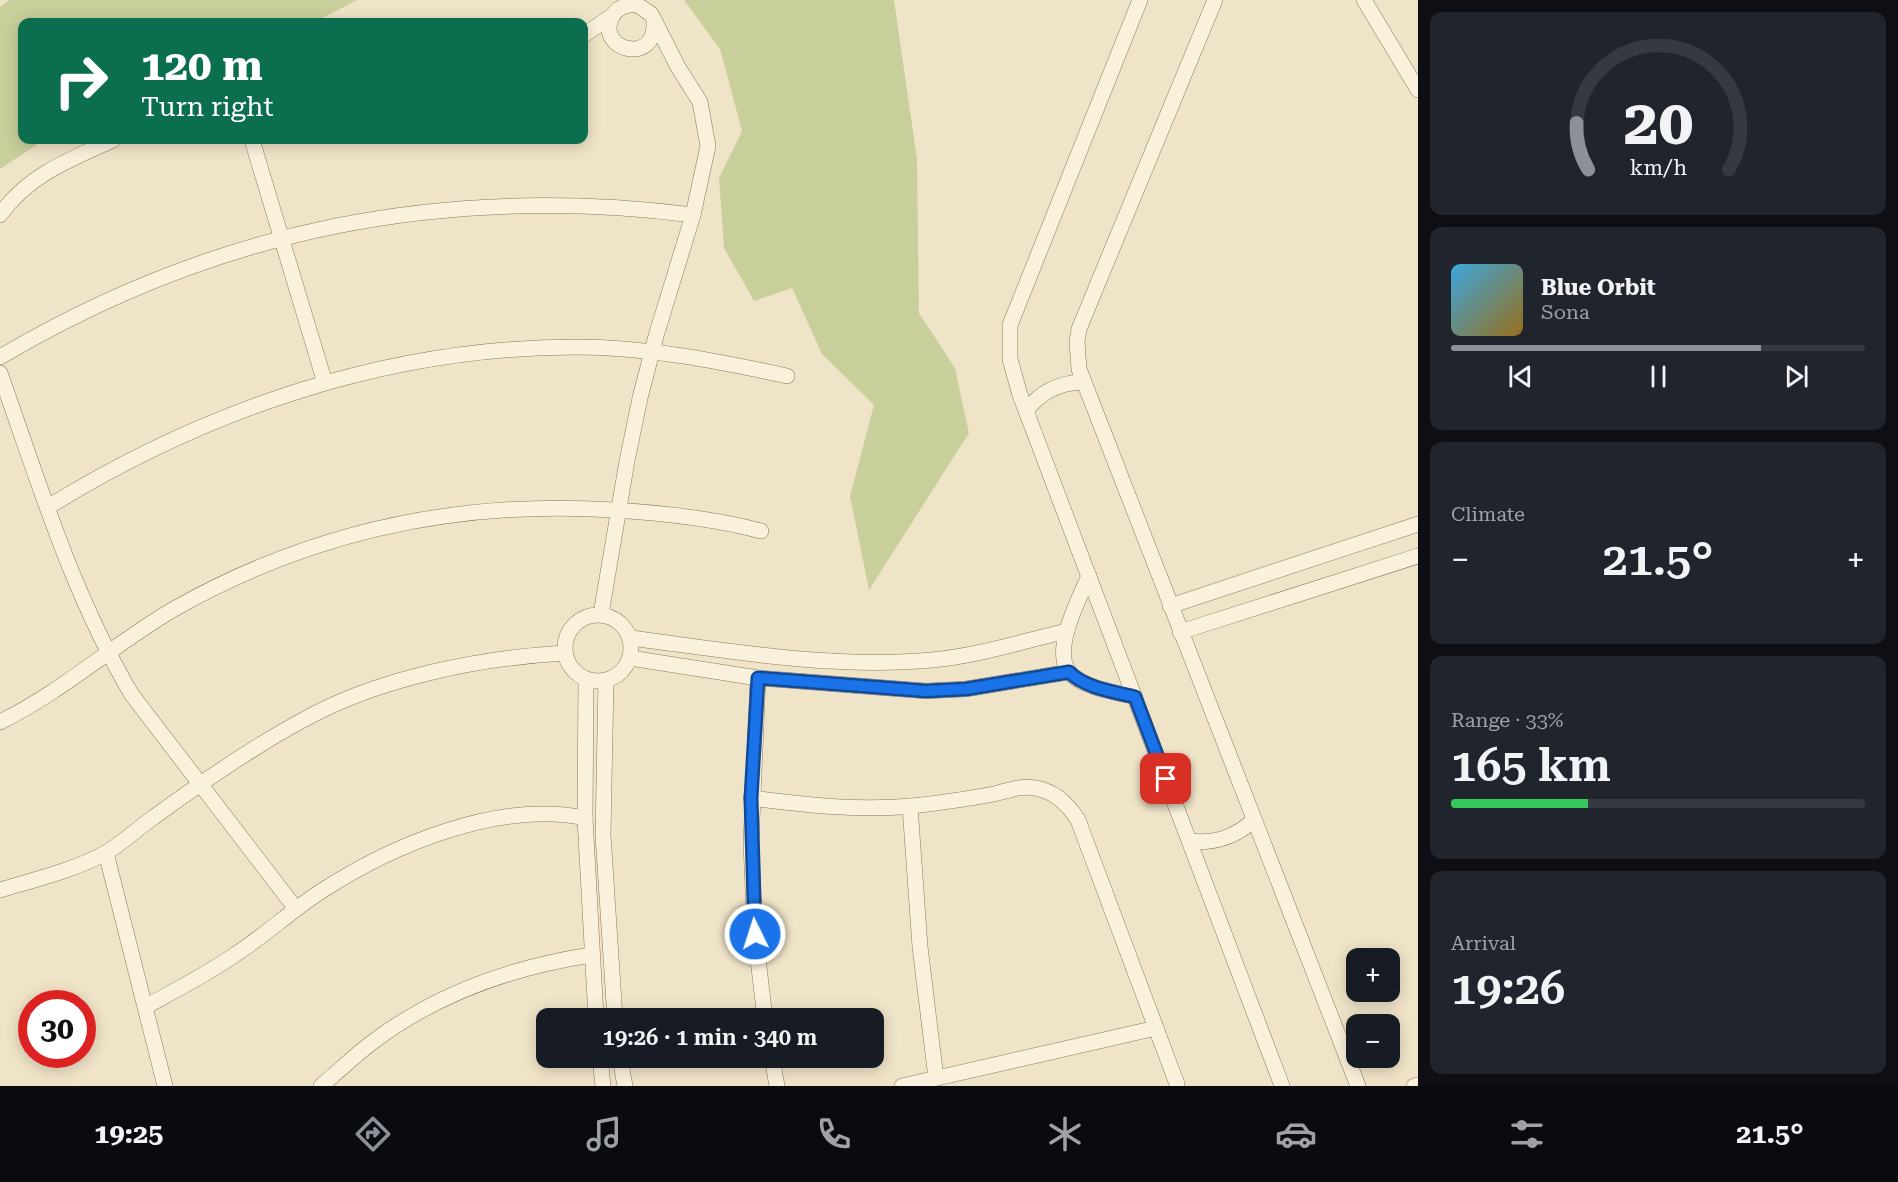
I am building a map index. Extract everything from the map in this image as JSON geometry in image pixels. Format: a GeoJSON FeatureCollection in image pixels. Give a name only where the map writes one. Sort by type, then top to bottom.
{"type":"FeatureCollection","features":[{"type":"Feature","properties":{"kind":"street"},"geometry":{"type":"LineString","coordinates":[[1140,0],[1010,325],[1012,371],[1282,1086]]}},
{"type":"Feature","properties":{"kind":"street"},"geometry":{"type":"LineString","coordinates":[[1215,0],[1079,329],[1077,357],[1082,382],[1358,1086]]}},
{"type":"Feature","properties":{"kind":"street"},"geometry":{"type":"LineString","coordinates":[[1364,0],[1418,90]]}},
{"type":"Feature","properties":{"kind":"street"},"geometry":{"type":"LineString","coordinates":[[588,34],[619,8],[636,4],[651,14],[678,67],[700,102],[708,146],[693,214],[652,352],[618,510],[601,614]]}},
{"type":"Feature","properties":{"kind":"street"},"geometry":{"type":"LineString","coordinates":[[613,15],[610,23],[613,40]]}},
{"type":"Feature","properties":{"kind":"street"},"geometry":{"type":"LineString","coordinates":[[588,37],[613,40],[628,49],[645,45],[655,31],[654,22]]}},
{"type":"Feature","properties":{"kind":"street"},"geometry":{"type":"LineString","coordinates":[[645,45],[678,67]]}},
{"type":"Feature","properties":{"kind":"street"},"geometry":{"type":"LineString","coordinates":[[0,215],[16,195],[37,177],[105,144]]}},
{"type":"Feature","properties":{"kind":"street"},"geometry":{"type":"LineString","coordinates":[[253,144],[326,383]]}},
{"type":"Feature","properties":{"kind":"street"},"geometry":{"type":"LineString","coordinates":[[0,357],[73,316],[154,280],[280,238],[371,219],[463,207],[555,204],[612,206],[693,214]]}},
{"type":"Feature","properties":{"kind":"street"},"geometry":{"type":"LineString","coordinates":[[48,507],[87,483],[169,440],[254,405],[326,383],[387,368],[504,351],[577,347],[652,352],[742,366],[787,376]]}},
{"type":"Feature","properties":{"kind":"street"},"geometry":{"type":"LineString","coordinates":[[0,373],[70,572],[108,653],[132,695],[296,909]]}},
{"type":"Feature","properties":{"kind":"street"},"geometry":{"type":"LineString","coordinates":[[1026,411],[1045,392],[1063,384],[1082,382]]}},
{"type":"Feature","properties":{"kind":"street"},"geometry":{"type":"LineString","coordinates":[[0,722],[63,687],[156,621],[207,592],[278,559],[351,535],[427,518],[541,507],[684,515],[761,531]]}},
{"type":"Feature","properties":{"kind":"street"},"geometry":{"type":"LineString","coordinates":[[1170,606],[1418,524]]}},
{"type":"Feature","properties":{"kind":"street"},"geometry":{"type":"LineString","coordinates":[[1180,633],[1418,556]]}},
{"type":"Feature","properties":{"kind":"street"},"geometry":{"type":"LineString","coordinates":[[1089,576],[1064,642],[1064,656],[1069,672],[1075,678],[1097,687],[1135,697]]}},
{"type":"Feature","properties":{"kind":"street"},"geometry":{"type":"LineString","coordinates":[[601,614],[619,622],[631,638],[630,658],[619,674],[606,680],[586,679],[573,671],[565,653],[565,642],[574,625],[591,615],[601,614]]}},
{"type":"Feature","properties":{"kind":"street"},"geometry":{"type":"LineString","coordinates":[[631,638],[761,654],[874,662],[933,660],[1067,631]]}},
{"type":"Feature","properties":{"kind":"street"},"geometry":{"type":"LineString","coordinates":[[0,890],[106,853],[200,784],[304,719],[359,695],[417,677],[478,663],[531,655],[565,653]]}},
{"type":"Feature","properties":{"kind":"street"},"geometry":{"type":"LineString","coordinates":[[630,658],[758,678],[926,691],[966,689],[1069,672]]}},
{"type":"Feature","properties":{"kind":"street"},"geometry":{"type":"LineString","coordinates":[[758,678],[751,798],[752,888],[764,1008]]}},
{"type":"Feature","properties":{"kind":"street"},"geometry":{"type":"LineString","coordinates":[[586,679],[585,818],[595,1008]]}},
{"type":"Feature","properties":{"kind":"street"},"geometry":{"type":"LineString","coordinates":[[606,680],[603,835],[614,1008]]}},
{"type":"Feature","properties":{"kind":"street"},"geometry":{"type":"LineString","coordinates":[[751,798],[827,806],[910,806],[964,799],[1025,787],[1047,791],[1065,803],[1078,820],[1177,1084]]}},
{"type":"Feature","properties":{"kind":"street"},"geometry":{"type":"LineString","coordinates":[[910,806],[920,947],[936,1078]]}},
{"type":"Feature","properties":{"kind":"street"},"geometry":{"type":"LineString","coordinates":[[145,1007],[236,954],[296,909],[371,863],[453,830],[535,813],[562,813],[585,818]]}},
{"type":"Feature","properties":{"kind":"street"},"geometry":{"type":"LineString","coordinates":[[1190,841],[1208,842],[1228,837],[1254,820]]}},
{"type":"Feature","properties":{"kind":"street"},"geometry":{"type":"LineString","coordinates":[[106,853],[165,1086]]}},
{"type":"Feature","properties":{"kind":"street"},"geometry":{"type":"LineString","coordinates":[[321,1086],[376,1040],[429,1007],[457,993],[516,971],[591,955]]}},
{"type":"Feature","properties":{"kind":"street"},"geometry":{"type":"LineString","coordinates":[[902,1086],[1156,1028]]}},
{"type":"Feature","properties":{"kind":"street"},"geometry":{"type":"LineString","coordinates":[[601,1068],[603,1086]]}},
{"type":"Feature","properties":{"kind":"street"},"geometry":{"type":"LineString","coordinates":[[622,1068],[625,1086]]}},
{"type":"Feature","properties":{"kind":"street"},"geometry":{"type":"LineString","coordinates":[[774,1068],[777,1086]]}},
{"type":"Feature","properties":{"kind":"green space"},"geometry":{"type":"Polygon","coordinates":[[[9,0],[357,0],[323,18],[18,18],[18,144],[38,144],[0,169],[0,7],[9,0]]]}},
{"type":"Feature","properties":{"kind":"green space"},"geometry":{"type":"Polygon","coordinates":[[[684,0],[894,0],[917,159],[919,313],[955,368],[969,433],[869,590],[850,496],[874,405],[822,354],[792,288],[754,301],[724,248],[719,178],[742,131],[720,49],[684,0]]]}},
{"type":"Feature","properties":{"kind":"route"},"geometry":{"type":"LineString","coordinates":[[755,934],[751,798],[758,678],[926,691],[966,689],[1069,672],[1075,678],[1097,687],[1135,697],[1166,779]]}}]}
